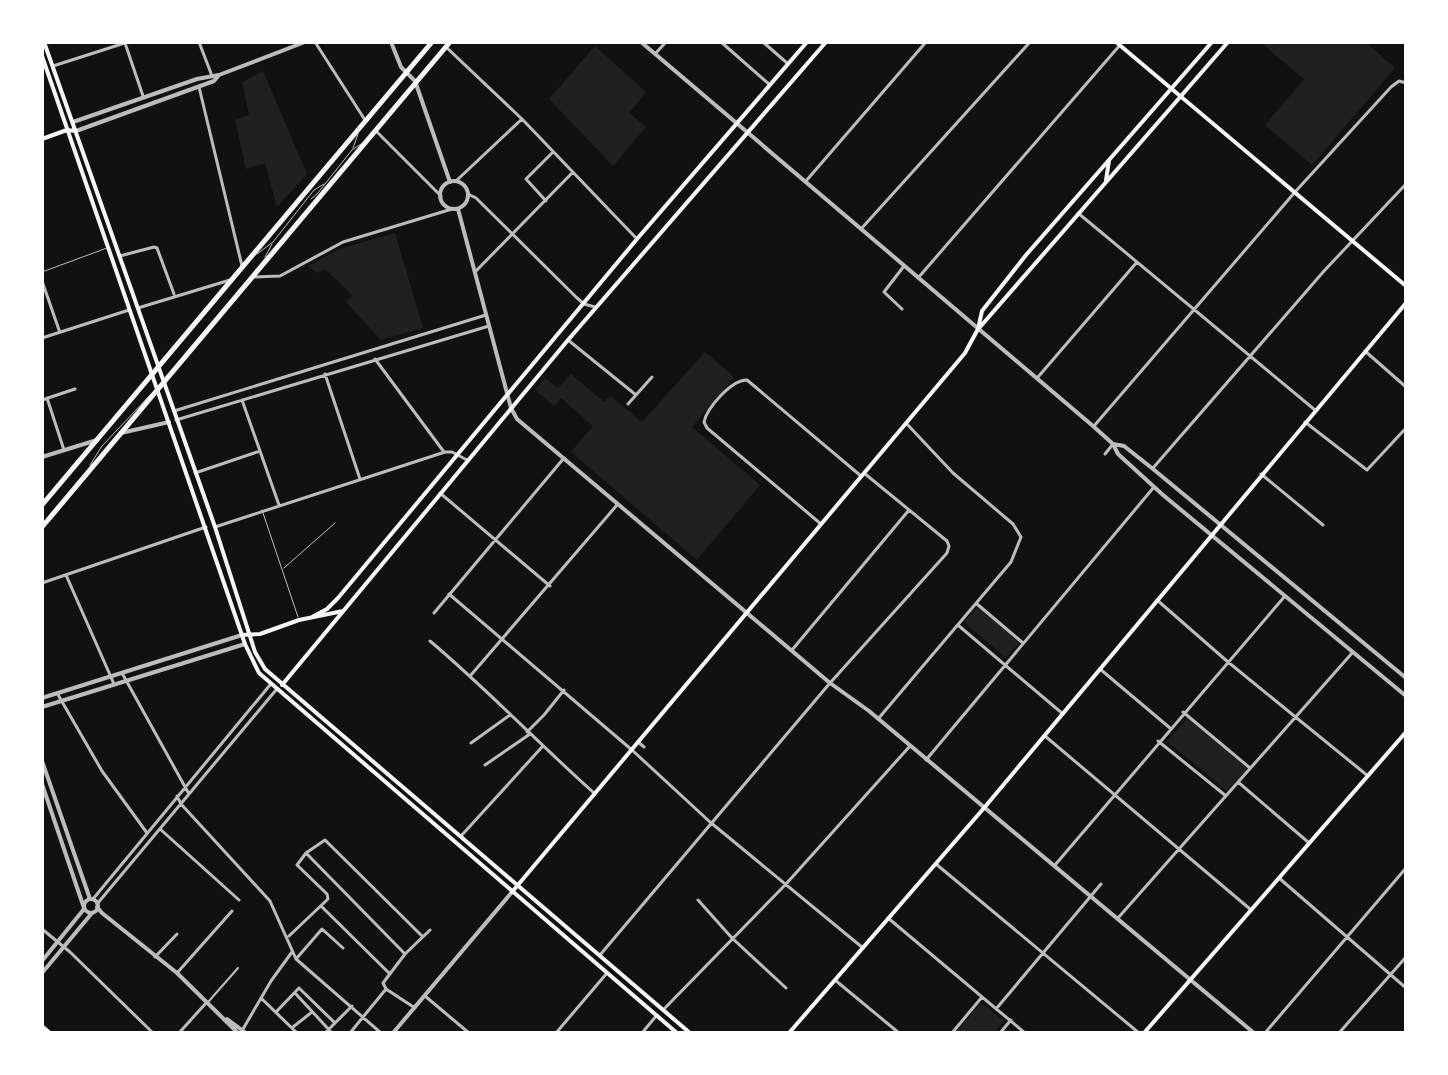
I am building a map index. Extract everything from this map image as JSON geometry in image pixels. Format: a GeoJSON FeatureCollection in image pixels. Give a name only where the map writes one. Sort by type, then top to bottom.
{"type":"FeatureCollection","features":[{"type":"Feature","properties":{"kind":"main road"},"geometry":{"type":"LineString","coordinates":[[44,42],[215,527],[249,633],[265,669],[690,1033]]}},
{"type":"Feature","properties":{"kind":"main road"},"geometry":{"type":"LineString","coordinates":[[42,507],[432,42]]}},
{"type":"Feature","properties":{"kind":"main road"},"geometry":{"type":"LineString","coordinates":[[312,617],[333,604],[637,239],[807,42]]}},
{"type":"Feature","properties":{"kind":"main road"},"geometry":{"type":"LineString","coordinates":[[282,685],[595,307],[826,42]]}},
{"type":"Feature","properties":{"kind":"main road"},"geometry":{"type":"LineString","coordinates":[[978,329],[982,311],[1026,255],[1211,42]]}},
{"type":"Feature","properties":{"kind":"main road"},"geometry":{"type":"LineString","coordinates":[[512,892],[965,353],[978,329],[1228,42]]}},
{"type":"Feature","properties":{"kind":"main road"},"geometry":{"type":"LineString","coordinates":[[42,527],[448,44]]}},
{"type":"Feature","properties":{"kind":"main road"},"geometry":{"type":"LineString","coordinates":[[1118,44],[1406,286]]}},
{"type":"Feature","properties":{"kind":"main road"},"geometry":{"type":"LineString","coordinates":[[42,56],[255,667],[270,685],[362,766],[677,1033]]}},
{"type":"Feature","properties":{"kind":"main road"},"geometry":{"type":"LineString","coordinates":[[67,130],[73,122]]}},
{"type":"Feature","properties":{"kind":"main road"},"geometry":{"type":"LineString","coordinates":[[42,139],[67,130],[76,131]]}},
{"type":"Feature","properties":{"kind":"main road"},"geometry":{"type":"LineString","coordinates":[[1106,182],[1109,159]]}},
{"type":"Feature","properties":{"kind":"main road"},"geometry":{"type":"LineString","coordinates":[[1026,255],[1041,256]]}},
{"type":"Feature","properties":{"kind":"main road"},"geometry":{"type":"LineString","coordinates":[[792,1032],[984,808],[1406,303]]}},
{"type":"Feature","properties":{"kind":"main road"},"geometry":{"type":"LineString","coordinates":[[245,644],[260,634],[299,620],[343,611]]}},
{"type":"Feature","properties":{"kind":"main road"},"geometry":{"type":"LineString","coordinates":[[242,635],[260,634]]}},
{"type":"Feature","properties":{"kind":"main road"},"geometry":{"type":"LineString","coordinates":[[1142,1033],[1406,732]]}},
{"type":"Feature","properties":{"kind":"main road"},"geometry":{"type":"LineString","coordinates":[[362,766],[370,760]]}},
{"type":"Feature","properties":{"kind":"main road"},"geometry":{"type":"LineString","coordinates":[[42,1027],[49,1033]]}},
{"type":"Feature","properties":{"kind":"street"},"geometry":{"type":"LineString","coordinates":[[53,66],[126,42],[143,97]]}},
{"type":"Feature","properties":{"kind":"street"},"geometry":{"type":"LineString","coordinates":[[199,42],[213,78]]}},
{"type":"Feature","properties":{"kind":"street"},"geometry":{"type":"LineString","coordinates":[[76,131],[199,87],[219,75],[305,42]]}},
{"type":"Feature","properties":{"kind":"street"},"geometry":{"type":"LineString","coordinates":[[315,42],[366,121]]}},
{"type":"Feature","properties":{"kind":"street"},"geometry":{"type":"LineString","coordinates":[[252,277],[280,276],[343,242],[455,209],[467,202],[465,187],[453,182],[415,81],[405,73],[391,42]]}},
{"type":"Feature","properties":{"kind":"street"},"geometry":{"type":"LineString","coordinates":[[641,42],[1093,426],[1163,495],[1406,696]]}},
{"type":"Feature","properties":{"kind":"street"},"geometry":{"type":"LineString","coordinates":[[655,54],[666,42]]}},
{"type":"Feature","properties":{"kind":"street"},"geometry":{"type":"LineString","coordinates":[[721,42],[770,85]]}},
{"type":"Feature","properties":{"kind":"street"},"geometry":{"type":"LineString","coordinates":[[763,42],[788,64]]}},
{"type":"Feature","properties":{"kind":"street"},"geometry":{"type":"LineString","coordinates":[[805,182],[926,42]]}},
{"type":"Feature","properties":{"kind":"street"},"geometry":{"type":"LineString","coordinates":[[861,230],[1030,42]]}},
{"type":"Feature","properties":{"kind":"street"},"geometry":{"type":"LineString","coordinates":[[448,44],[637,239]]}},
{"type":"Feature","properties":{"kind":"street"},"geometry":{"type":"LineString","coordinates":[[918,278],[1118,44]]}},
{"type":"Feature","properties":{"kind":"street"},"geometry":{"type":"LineString","coordinates":[[73,122],[143,97],[213,78]]}},
{"type":"Feature","properties":{"kind":"street"},"geometry":{"type":"LineString","coordinates":[[1093,426],[1295,192],[1391,87],[1398,82],[1405,83]]}},
{"type":"Feature","properties":{"kind":"street"},"geometry":{"type":"LineString","coordinates":[[199,87],[243,268]]}},
{"type":"Feature","properties":{"kind":"street"},"geometry":{"type":"LineString","coordinates":[[441,196],[443,188],[522,119]]}},
{"type":"Feature","properties":{"kind":"street"},"geometry":{"type":"LineString","coordinates":[[376,131],[441,196],[444,205],[455,209]]}},
{"type":"Feature","properties":{"kind":"street"},"geometry":{"type":"LineString","coordinates":[[546,201],[527,181],[529,174],[553,152]]}},
{"type":"Feature","properties":{"kind":"street"},"geometry":{"type":"LineString","coordinates":[[475,272],[574,172]]}},
{"type":"Feature","properties":{"kind":"street"},"geometry":{"type":"LineString","coordinates":[[1153,469],[1352,241],[1406,184]]}},
{"type":"Feature","properties":{"kind":"street"},"geometry":{"type":"LineString","coordinates":[[468,194],[476,198],[584,304],[595,307]]}},
{"type":"Feature","properties":{"kind":"street"},"geometry":{"type":"LineString","coordinates":[[455,209],[511,408],[517,419],[830,683],[1055,865],[1254,1033]]}},
{"type":"Feature","properties":{"kind":"street"},"geometry":{"type":"LineString","coordinates":[[1078,213],[1315,410]]}},
{"type":"Feature","properties":{"kind":"street"},"geometry":{"type":"LineString","coordinates":[[120,256],[157,248],[175,296]]}},
{"type":"Feature","properties":{"kind":"street"},"geometry":{"type":"LineString","coordinates":[[1036,379],[1137,262]]}},
{"type":"Feature","properties":{"kind":"street"},"geometry":{"type":"LineString","coordinates":[[902,309],[884,292],[904,266]]}},
{"type":"Feature","properties":{"kind":"street"},"geometry":{"type":"LineString","coordinates":[[138,308],[234,279]]}},
{"type":"Feature","properties":{"kind":"street"},"geometry":{"type":"LineString","coordinates":[[42,281],[59,332]]}},
{"type":"Feature","properties":{"kind":"street"},"geometry":{"type":"LineString","coordinates":[[42,338],[129,310]]}},
{"type":"Feature","properties":{"kind":"street"},"geometry":{"type":"LineString","coordinates":[[174,411],[486,315]]}},
{"type":"Feature","properties":{"kind":"street"},"geometry":{"type":"LineString","coordinates":[[176,420],[489,326]]}},
{"type":"Feature","properties":{"kind":"street"},"geometry":{"type":"LineString","coordinates":[[568,340],[636,395]]}},
{"type":"Feature","properties":{"kind":"street"},"geometry":{"type":"LineString","coordinates":[[1365,351],[1406,387]]}},
{"type":"Feature","properties":{"kind":"street"},"geometry":{"type":"LineString","coordinates":[[375,359],[445,452]]}},
{"type":"Feature","properties":{"kind":"street"},"geometry":{"type":"LineString","coordinates":[[325,374],[360,479]]}},
{"type":"Feature","properties":{"kind":"street"},"geometry":{"type":"LineString","coordinates":[[283,377],[286,386]]}},
{"type":"Feature","properties":{"kind":"street"},"geometry":{"type":"LineString","coordinates":[[628,404],[652,377]]}},
{"type":"Feature","properties":{"kind":"street"},"geometry":{"type":"LineString","coordinates":[[600,955],[710,822],[947,553],[949,546],[947,541],[749,381],[736,382],[707,413],[705,426],[821,524]]}},
{"type":"Feature","properties":{"kind":"street"},"geometry":{"type":"LineString","coordinates":[[64,450],[44,399],[75,389]]}},
{"type":"Feature","properties":{"kind":"street"},"geometry":{"type":"LineString","coordinates":[[242,400],[279,505]]}},
{"type":"Feature","properties":{"kind":"street"},"geometry":{"type":"LineString","coordinates":[[121,433],[169,422]]}},
{"type":"Feature","properties":{"kind":"street"},"geometry":{"type":"LineString","coordinates":[[1305,422],[1368,470],[1406,428]]}},
{"type":"Feature","properties":{"kind":"street"},"geometry":{"type":"LineString","coordinates":[[878,719],[977,604],[1021,542],[1021,533],[953,473],[906,423]]}},
{"type":"Feature","properties":{"kind":"street"},"geometry":{"type":"LineString","coordinates":[[42,457],[97,440]]}},
{"type":"Feature","properties":{"kind":"street"},"geometry":{"type":"LineString","coordinates":[[1113,444],[1124,446],[1153,469],[1406,678]]}},
{"type":"Feature","properties":{"kind":"street"},"geometry":{"type":"LineString","coordinates":[[1105,454],[1113,444]]}},
{"type":"Feature","properties":{"kind":"street"},"geometry":{"type":"LineString","coordinates":[[195,473],[260,450]]}},
{"type":"Feature","properties":{"kind":"street"},"geometry":{"type":"LineString","coordinates":[[215,527],[445,452],[458,454],[467,460]]}},
{"type":"Feature","properties":{"kind":"street"},"geometry":{"type":"LineString","coordinates":[[434,613],[564,458]]}},
{"type":"Feature","properties":{"kind":"street"},"geometry":{"type":"LineString","coordinates":[[1261,474],[1323,525]]}},
{"type":"Feature","properties":{"kind":"street"},"geometry":{"type":"LineString","coordinates":[[1163,495],[1171,485]]}},
{"type":"Feature","properties":{"kind":"street"},"geometry":{"type":"LineString","coordinates":[[926,760],[1154,487]]}},
{"type":"Feature","properties":{"kind":"street"},"geometry":{"type":"LineString","coordinates":[[440,493],[550,586]]}},
{"type":"Feature","properties":{"kind":"street"},"geometry":{"type":"LineString","coordinates":[[471,675],[618,504]]}},
{"type":"Feature","properties":{"kind":"street"},"geometry":{"type":"LineString","coordinates":[[792,650],[909,510]]}},
{"type":"Feature","properties":{"kind":"street"},"geometry":{"type":"LineString","coordinates":[[42,583],[206,527]]}},
{"type":"Feature","properties":{"kind":"street"},"geometry":{"type":"LineString","coordinates":[[66,575],[114,684]]}},
{"type":"Feature","properties":{"kind":"street"},"geometry":{"type":"LineString","coordinates":[[449,594],[564,690],[710,822],[863,948]]}},
{"type":"Feature","properties":{"kind":"street"},"geometry":{"type":"LineString","coordinates":[[1055,865],[1285,596]]}},
{"type":"Feature","properties":{"kind":"street"},"geometry":{"type":"LineString","coordinates":[[1157,600],[1368,776]]}},
{"type":"Feature","properties":{"kind":"street"},"geometry":{"type":"LineString","coordinates":[[977,604],[1024,643]]}},
{"type":"Feature","properties":{"kind":"street"},"geometry":{"type":"LineString","coordinates":[[958,625],[1063,714]]}},
{"type":"Feature","properties":{"kind":"street"},"geometry":{"type":"LineString","coordinates":[[42,698],[242,635]]}},
{"type":"Feature","properties":{"kind":"street"},"geometry":{"type":"LineString","coordinates":[[430,641],[471,675],[542,747],[594,793]]}},
{"type":"Feature","properties":{"kind":"street"},"geometry":{"type":"LineString","coordinates":[[42,707],[245,644]]}},
{"type":"Feature","properties":{"kind":"street"},"geometry":{"type":"LineString","coordinates":[[1118,918],[1353,652]]}},
{"type":"Feature","properties":{"kind":"street"},"geometry":{"type":"LineString","coordinates":[[151,663],[154,672]]}},
{"type":"Feature","properties":{"kind":"street"},"geometry":{"type":"LineString","coordinates":[[1100,669],[1170,728]]}},
{"type":"Feature","properties":{"kind":"street"},"geometry":{"type":"LineString","coordinates":[[122,673],[189,794]]}},
{"type":"Feature","properties":{"kind":"street"},"geometry":{"type":"LineString","coordinates":[[42,961],[84,908],[86,901],[91,899],[270,685]]}},
{"type":"Feature","properties":{"kind":"street"},"geometry":{"type":"LineString","coordinates":[[42,973],[276,690]]}},
{"type":"Feature","properties":{"kind":"street"},"geometry":{"type":"LineString","coordinates":[[485,765],[528,733],[564,690]]}},
{"type":"Feature","properties":{"kind":"street"},"geometry":{"type":"LineString","coordinates":[[57,693],[102,771],[147,833]]}},
{"type":"Feature","properties":{"kind":"street"},"geometry":{"type":"LineString","coordinates":[[1183,712],[1250,768]]}},
{"type":"Feature","properties":{"kind":"street"},"geometry":{"type":"LineString","coordinates":[[471,743],[510,715]]}},
{"type":"Feature","properties":{"kind":"street"},"geometry":{"type":"LineString","coordinates":[[1044,736],[1250,909]]}},
{"type":"Feature","properties":{"kind":"street"},"geometry":{"type":"LineString","coordinates":[[1158,741],[1226,796]]}},
{"type":"Feature","properties":{"kind":"street"},"geometry":{"type":"LineString","coordinates":[[638,742],[644,747]]}},
{"type":"Feature","properties":{"kind":"street"},"geometry":{"type":"LineString","coordinates":[[663,1010],[786,884],[910,746]]}},
{"type":"Feature","properties":{"kind":"street"},"geometry":{"type":"LineString","coordinates":[[461,837],[542,747]]}},
{"type":"Feature","properties":{"kind":"street"},"geometry":{"type":"LineString","coordinates":[[42,761],[95,909]]}},
{"type":"Feature","properties":{"kind":"street"},"geometry":{"type":"LineString","coordinates":[[1238,782],[1310,843]]}},
{"type":"Feature","properties":{"kind":"street"},"geometry":{"type":"LineString","coordinates":[[42,784],[84,908]]}},
{"type":"Feature","properties":{"kind":"street"},"geometry":{"type":"LineString","coordinates":[[177,796],[264,893],[296,959],[381,1033]]}},
{"type":"Feature","properties":{"kind":"street"},"geometry":{"type":"LineString","coordinates":[[160,829],[239,900]]}},
{"type":"Feature","properties":{"kind":"street"},"geometry":{"type":"LineString","coordinates":[[288,937],[328,899],[297,865],[320,841],[327,841],[422,936]]}},
{"type":"Feature","properties":{"kind":"street"},"geometry":{"type":"LineString","coordinates":[[306,853],[405,954]]}},
{"type":"Feature","properties":{"kind":"street"},"geometry":{"type":"LineString","coordinates":[[936,864],[1142,1033]]}},
{"type":"Feature","properties":{"kind":"street"},"geometry":{"type":"LineString","coordinates":[[1265,1033],[1405,870]]}},
{"type":"Feature","properties":{"kind":"street"},"geometry":{"type":"LineString","coordinates":[[1279,878],[1406,988]]}},
{"type":"Feature","properties":{"kind":"street"},"geometry":{"type":"LineString","coordinates":[[996,1009],[1101,884]]}},
{"type":"Feature","properties":{"kind":"street"},"geometry":{"type":"LineString","coordinates":[[393,1033],[512,892]]}},
{"type":"Feature","properties":{"kind":"street"},"geometry":{"type":"LineString","coordinates":[[698,900],[732,938],[786,988]]}},
{"type":"Feature","properties":{"kind":"street"},"geometry":{"type":"LineString","coordinates":[[322,907],[389,973]]}},
{"type":"Feature","properties":{"kind":"street"},"geometry":{"type":"LineString","coordinates":[[84,908],[102,913],[177,973],[242,1032],[292,951]]}},
{"type":"Feature","properties":{"kind":"street"},"geometry":{"type":"LineString","coordinates":[[177,973],[232,911]]}},
{"type":"Feature","properties":{"kind":"street"},"geometry":{"type":"LineString","coordinates":[[888,918],[1025,1033]]}},
{"type":"Feature","properties":{"kind":"street"},"geometry":{"type":"LineString","coordinates":[[42,929],[64,946],[153,1033]]}},
{"type":"Feature","properties":{"kind":"street"},"geometry":{"type":"LineString","coordinates":[[296,959],[322,929],[343,948]]}},
{"type":"Feature","properties":{"kind":"street"},"geometry":{"type":"LineString","coordinates":[[350,1033],[386,989],[385,979],[389,973],[430,930]]}},
{"type":"Feature","properties":{"kind":"street"},"geometry":{"type":"LineString","coordinates":[[155,957],[177,934]]}},
{"type":"Feature","properties":{"kind":"street"},"geometry":{"type":"LineString","coordinates":[[1339,1033],[1406,957]]}},
{"type":"Feature","properties":{"kind":"street"},"geometry":{"type":"LineString","coordinates":[[179,1033],[238,968]]}},
{"type":"Feature","properties":{"kind":"street"},"geometry":{"type":"LineString","coordinates":[[556,1033],[607,973]]}},
{"type":"Feature","properties":{"kind":"street"},"geometry":{"type":"LineString","coordinates":[[835,980],[899,1033]]}},
{"type":"Feature","properties":{"kind":"street"},"geometry":{"type":"LineString","coordinates":[[277,1011],[299,988],[335,1023]]}},
{"type":"Feature","properties":{"kind":"street"},"geometry":{"type":"LineString","coordinates":[[386,989],[415,1008]]}},
{"type":"Feature","properties":{"kind":"street"},"geometry":{"type":"LineString","coordinates":[[295,993],[328,1032],[352,1006]]}},
{"type":"Feature","properties":{"kind":"street"},"geometry":{"type":"LineString","coordinates":[[425,996],[469,1033]]}},
{"type":"Feature","properties":{"kind":"street"},"geometry":{"type":"LineString","coordinates":[[952,1033],[982,997]]}},
{"type":"Feature","properties":{"kind":"street"},"geometry":{"type":"LineString","coordinates":[[261,998],[297,1033]]}},
{"type":"Feature","properties":{"kind":"street"},"geometry":{"type":"LineString","coordinates":[[293,1027],[312,1012]]}},
{"type":"Feature","properties":{"kind":"street"},"geometry":{"type":"LineString","coordinates":[[642,1033],[657,1015]]}},
{"type":"Feature","properties":{"kind":"street"},"geometry":{"type":"LineString","coordinates":[[1000,1033],[1011,1020]]}},
{"type":"Feature","properties":{"kind":"street"},"geometry":{"type":"LineString","coordinates":[[1243,1033],[1247,1027]]}},
{"type":"Feature","properties":{"kind":"lane"},"geometry":{"type":"LineString","coordinates":[[352,150],[361,128]]}},
{"type":"Feature","properties":{"kind":"lane"},"geometry":{"type":"LineString","coordinates":[[258,270],[273,242],[308,200],[317,194],[352,150],[370,137]]}},
{"type":"Feature","properties":{"kind":"lane"},"geometry":{"type":"LineString","coordinates":[[250,259],[273,242]]}},
{"type":"Feature","properties":{"kind":"lane"},"geometry":{"type":"LineString","coordinates":[[42,272],[108,248]]}},
{"type":"Feature","properties":{"kind":"lane"},"geometry":{"type":"LineString","coordinates":[[81,481],[102,446],[131,413],[158,390]]}},
{"type":"Feature","properties":{"kind":"lane"},"geometry":{"type":"LineString","coordinates":[[262,510],[299,620]]}},
{"type":"Feature","properties":{"kind":"lane"},"geometry":{"type":"LineString","coordinates":[[282,570],[335,523]]}},
{"type":"Feature","properties":{"kind":"shaded area"},"geometry":{"type":"Polygon","coordinates":[[[1260,42],[1365,42],[1395,68],[1312,165],[1265,125],[1304,79],[1260,42]]]}},
{"type":"Feature","properties":{"kind":"shaded area"},"geometry":{"type":"Polygon","coordinates":[[[595,46],[646,92],[629,113],[646,127],[613,166],[549,99],[595,46]]]}},
{"type":"Feature","properties":{"kind":"shaded area"},"geometry":{"type":"Polygon","coordinates":[[[263,71],[307,174],[277,207],[265,163],[246,169],[235,120],[249,115],[242,82],[263,71]]]}},
{"type":"Feature","properties":{"kind":"shaded area"},"geometry":{"type":"Polygon","coordinates":[[[395,233],[423,328],[381,340],[346,302],[352,295],[325,269],[317,273],[308,266],[342,248],[395,233]]]}},
{"type":"Feature","properties":{"kind":"shaded area"},"geometry":{"type":"Polygon","coordinates":[[[705,352],[734,377],[692,427],[760,485],[697,560],[571,452],[593,426],[561,398],[554,406],[535,390],[545,378],[558,388],[571,374],[604,402],[610,396],[642,422],[705,352]]]}},
{"type":"Feature","properties":{"kind":"shaded area"},"geometry":{"type":"Polygon","coordinates":[[[978,606],[1020,642],[1006,658],[964,622],[978,606]]]}},
{"type":"Feature","properties":{"kind":"shaded area"},"geometry":{"type":"Polygon","coordinates":[[[1188,718],[1248,769],[1227,791],[1167,741],[1188,718]]]}},
{"type":"Feature","properties":{"kind":"shaded area"},"geometry":{"type":"Polygon","coordinates":[[[981,1003],[1004,1021],[994,1033],[955,1033],[981,1003]]]}}]}
